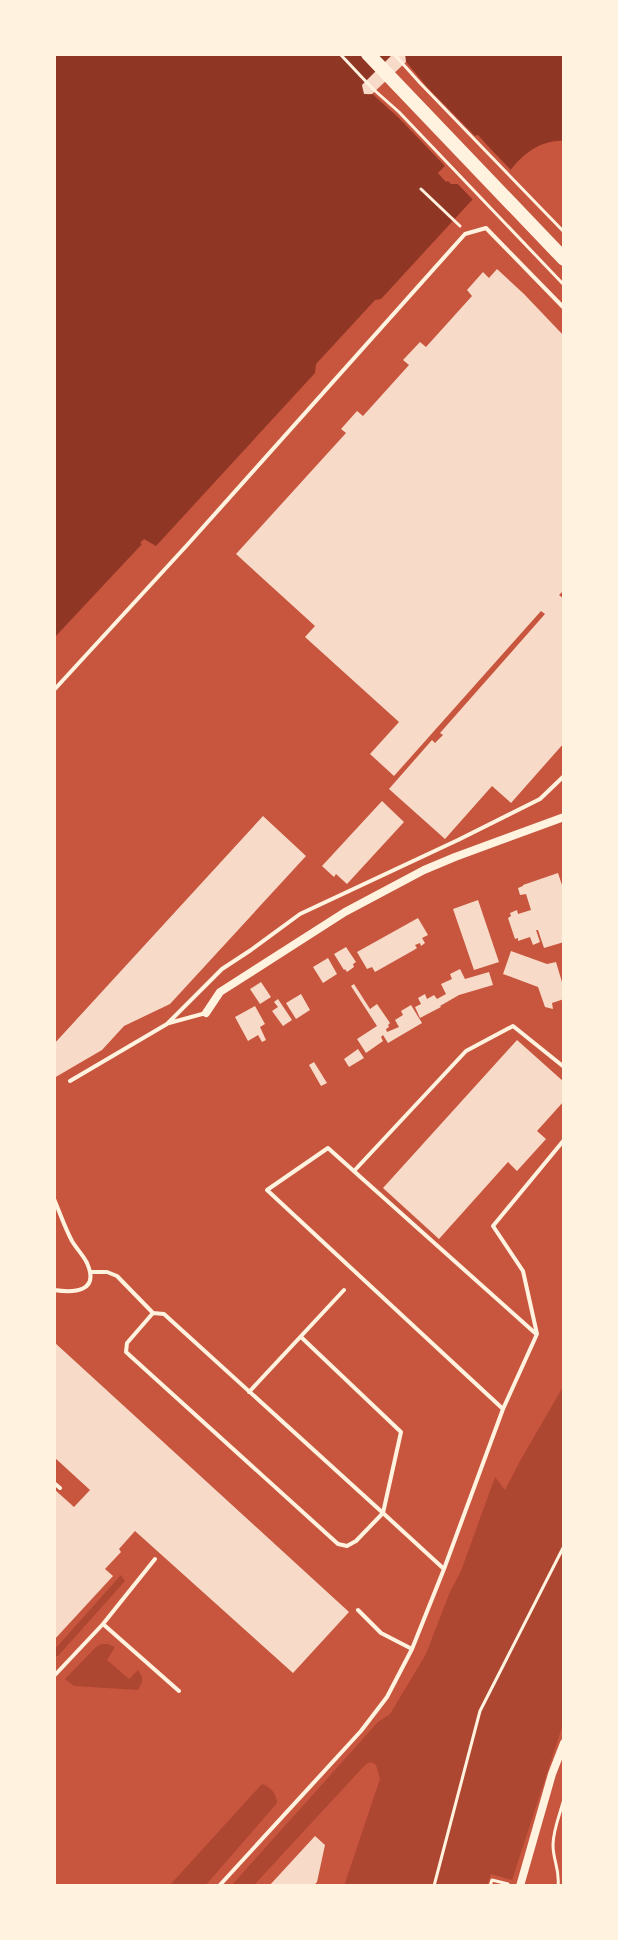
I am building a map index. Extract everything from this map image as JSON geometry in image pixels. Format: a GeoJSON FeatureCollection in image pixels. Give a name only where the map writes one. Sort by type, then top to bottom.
{"type":"FeatureCollection","features":[{"type":"Feature","properties":{"kind":"main road"},"geometry":{"type":"LineString","coordinates":[[368,54],[564,259]]}},
{"type":"Feature","properties":{"kind":"street"},"geometry":{"type":"LineString","coordinates":[[206,1013],[220,992],[356,906],[424,870],[564,817]]}},
{"type":"Feature","properties":{"kind":"street"},"geometry":{"type":"LineString","coordinates":[[518,1886],[564,1743]]}},
{"type":"Feature","properties":{"kind":"lane"},"geometry":{"type":"LineString","coordinates":[[54,690],[465,234],[486,228],[564,308]]}},
{"type":"Feature","properties":{"kind":"lane"},"geometry":{"type":"LineString","coordinates":[[70,1081],[167,1024],[222,969],[300,914],[540,799],[564,776]]}},
{"type":"Feature","properties":{"kind":"lane"},"geometry":{"type":"LineString","coordinates":[[167,1024],[206,1013]]}},
{"type":"Feature","properties":{"kind":"lane"},"geometry":{"type":"LineString","coordinates":[[354,1171],[466,1051],[513,1026],[564,1067]]}},
{"type":"Feature","properties":{"kind":"lane"},"geometry":{"type":"LineString","coordinates":[[219,1886],[361,1731],[387,1697],[412,1649],[503,1409],[537,1334],[523,1271],[493,1226],[564,1140]]}},
{"type":"Feature","properties":{"kind":"lane"},"geometry":{"type":"LineString","coordinates":[[503,1409],[267,1190],[328,1148],[537,1334]]}},
{"type":"Feature","properties":{"kind":"lane"},"geometry":{"type":"LineString","coordinates":[[54,1199],[71,1239],[90,1272],[84,1289],[77,1292],[54,1290]]}},
{"type":"Feature","properties":{"kind":"lane"},"geometry":{"type":"LineString","coordinates":[[90,1272],[107,1272],[117,1276],[153,1313],[164,1314],[444,1569]]}},
{"type":"Feature","properties":{"kind":"lane"},"geometry":{"type":"LineString","coordinates":[[249,1392],[344,1290]]}},
{"type":"Feature","properties":{"kind":"lane"},"geometry":{"type":"LineString","coordinates":[[153,1313],[127,1343],[126,1352],[338,1544],[347,1546],[383,1513],[401,1432],[301,1337]]}},
{"type":"Feature","properties":{"kind":"lane"},"geometry":{"type":"LineString","coordinates":[[54,1483],[60,1488]]}},
{"type":"Feature","properties":{"kind":"lane"},"geometry":{"type":"LineString","coordinates":[[54,1676],[103,1624],[155,1559]]}},
{"type":"Feature","properties":{"kind":"lane"},"geometry":{"type":"LineString","coordinates":[[358,1610],[381,1633],[412,1649]]}},
{"type":"Feature","properties":{"kind":"lane"},"geometry":{"type":"LineString","coordinates":[[103,1624],[179,1691]]}},
{"type":"Feature","properties":{"kind":"path"},"geometry":{"type":"LineString","coordinates":[[340,54],[564,285]]}},
{"type":"Feature","properties":{"kind":"path"},"geometry":{"type":"LineString","coordinates":[[394,54],[564,232]]}},
{"type":"Feature","properties":{"kind":"path"},"geometry":{"type":"LineString","coordinates":[[421,189],[460,226]]}},
{"type":"Feature","properties":{"kind":"path"},"geometry":{"type":"LineString","coordinates":[[434,1886],[480,1711],[564,1546]]}},
{"type":"Feature","properties":{"kind":"path"},"geometry":{"type":"LineString","coordinates":[[558,1886],[554,1834],[564,1799]]}},
{"type":"Feature","properties":{"kind":"path"},"geometry":{"type":"LineString","coordinates":[[490,1886],[492,1880],[518,1886]]}},
{"type":"Feature","properties":{"kind":"shaded area"},"geometry":{"type":"Polygon","coordinates":[[[54,54],[393,54],[362,85],[368,95],[406,62],[405,54],[564,54],[564,141],[548,142],[534,149],[510,171],[478,135],[438,173],[458,184],[473,199],[316,364],[315,373],[156,546],[144,539],[54,638],[54,54]]]}},
{"type":"Feature","properties":{"kind":"shaded area"},"geometry":{"type":"Polygon","coordinates":[[[564,1385],[564,1721],[512,1880],[491,1874],[487,1886],[344,1886],[380,1779],[376,1765],[371,1762],[253,1886],[231,1886],[378,1722],[390,1714],[426,1654],[461,1571],[495,1477],[505,1490],[564,1385]]]}},
{"type":"Feature","properties":{"kind":"shaded area"},"geometry":{"type":"Polygon","coordinates":[[[121,1575],[125,1581],[58,1656],[54,1656],[54,1650],[121,1575]]]}},
{"type":"Feature","properties":{"kind":"shaded area"},"geometry":{"type":"Polygon","coordinates":[[[101,1644],[115,1647],[107,1660],[129,1679],[138,1670],[142,1682],[138,1690],[74,1686],[65,1679],[101,1644]]]}},
{"type":"Feature","properties":{"kind":"shaded area"},"geometry":{"type":"Polygon","coordinates":[[[262,1784],[273,1791],[277,1803],[205,1886],[169,1886],[262,1784]]]}},
{"type":"Feature","properties":{"kind":"pier"},"geometry":{"type":"Polygon","coordinates":[[[403,58],[427,87],[511,170],[509,175],[477,141],[444,174],[460,180],[476,196],[475,202],[458,184],[446,182],[438,173],[445,166],[369,91],[403,58]]]}},
{"type":"Feature","properties":{"kind":"building"},"geometry":{"type":"Polygon","coordinates":[[[393,54],[405,54],[406,62],[372,94],[364,94],[362,85],[393,54]]]}},
{"type":"Feature","properties":{"kind":"building"},"geometry":{"type":"Polygon","coordinates":[[[497,269],[564,336],[564,590],[559,595],[564,599],[564,743],[511,803],[492,786],[445,839],[389,789],[432,740],[435,743],[443,735],[440,733],[545,614],[541,611],[394,776],[370,754],[399,722],[305,637],[315,626],[236,554],[346,433],[341,429],[357,411],[363,416],[409,365],[403,360],[420,342],[426,347],[472,296],[467,290],[483,272],[489,278],[497,269]]]}},
{"type":"Feature","properties":{"kind":"building"},"geometry":{"type":"Polygon","coordinates":[[[382,801],[404,822],[347,884],[322,866],[382,801]]]}},
{"type":"Feature","properties":{"kind":"building"},"geometry":{"type":"Polygon","coordinates":[[[263,816],[306,856],[170,1004],[124,1026],[102,1050],[54,1078],[54,1044],[263,816]]]}},
{"type":"Feature","properties":{"kind":"building"},"geometry":{"type":"Polygon","coordinates":[[[558,873],[564,891],[564,942],[544,948],[538,930],[540,942],[533,945],[530,937],[518,941],[508,918],[510,913],[531,910],[526,894],[520,895],[518,888],[558,873]]]}},
{"type":"Feature","properties":{"kind":"building"},"geometry":{"type":"Polygon","coordinates":[[[478,900],[499,962],[474,970],[453,909],[478,900]]]}},
{"type":"Feature","properties":{"kind":"building"},"geometry":{"type":"Polygon","coordinates":[[[418,918],[428,935],[422,938],[425,943],[415,945],[417,948],[375,972],[372,967],[367,969],[357,952],[418,918]]]}},
{"type":"Feature","properties":{"kind":"building"},"geometry":{"type":"Polygon","coordinates":[[[346,947],[356,962],[347,972],[334,954],[346,947]]]}},
{"type":"Feature","properties":{"kind":"building"},"geometry":{"type":"Polygon","coordinates":[[[511,951],[547,964],[556,962],[564,999],[552,1003],[553,1009],[545,1007],[538,987],[503,974],[511,951]]]}},
{"type":"Feature","properties":{"kind":"building"},"geometry":{"type":"Polygon","coordinates":[[[328,958],[337,974],[323,983],[313,967],[328,958]]]}},
{"type":"Feature","properties":{"kind":"building"},"geometry":{"type":"Polygon","coordinates":[[[460,969],[465,979],[489,972],[493,985],[459,995],[420,1018],[415,1007],[421,1004],[418,998],[425,994],[427,999],[434,995],[437,999],[446,994],[441,984],[452,979],[450,974],[460,969]]]}},
{"type":"Feature","properties":{"kind":"building"},"geometry":{"type":"Polygon","coordinates":[[[261,982],[271,997],[260,1004],[250,989],[261,982]]]}},
{"type":"Feature","properties":{"kind":"building"},"geometry":{"type":"Polygon","coordinates":[[[354,984],[370,1009],[377,1004],[390,1023],[387,1032],[399,1027],[395,1020],[403,1015],[401,1011],[411,1005],[422,1023],[388,1043],[383,1035],[383,1041],[366,1053],[357,1039],[377,1026],[351,986],[354,984]]]}},
{"type":"Feature","properties":{"kind":"building"},"geometry":{"type":"Polygon","coordinates":[[[301,994],[310,1010],[296,1019],[286,1003],[301,994]]]}},
{"type":"Feature","properties":{"kind":"building"},"geometry":{"type":"Polygon","coordinates":[[[278,999],[292,1020],[283,1026],[272,1011],[278,1007],[274,1002],[278,999]]]}},
{"type":"Feature","properties":{"kind":"building"},"geometry":{"type":"Polygon","coordinates":[[[255,1006],[265,1024],[260,1027],[266,1040],[262,1042],[258,1035],[248,1041],[235,1017],[255,1006]]]}},
{"type":"Feature","properties":{"kind":"building"},"geometry":{"type":"Polygon","coordinates":[[[517,1040],[564,1082],[564,1101],[537,1131],[546,1139],[517,1171],[508,1162],[439,1239],[383,1188],[517,1040]]]}},
{"type":"Feature","properties":{"kind":"building"},"geometry":{"type":"Polygon","coordinates":[[[358,1049],[364,1058],[349,1067],[344,1059],[358,1049]]]}},
{"type":"Feature","properties":{"kind":"building"},"geometry":{"type":"Polygon","coordinates":[[[314,1062],[327,1083],[321,1086],[309,1065],[314,1062]]]}},
{"type":"Feature","properties":{"kind":"building"},"geometry":{"type":"Polygon","coordinates":[[[54,1342],[349,1612],[293,1673],[135,1531],[105,1569],[113,1576],[54,1640],[54,1489],[74,1507],[90,1490],[54,1457],[54,1342]]]}},
{"type":"Feature","properties":{"kind":"building"},"geometry":{"type":"Polygon","coordinates":[[[315,1836],[325,1845],[317,1882],[313,1886],[269,1886],[315,1836]]]}}]}
